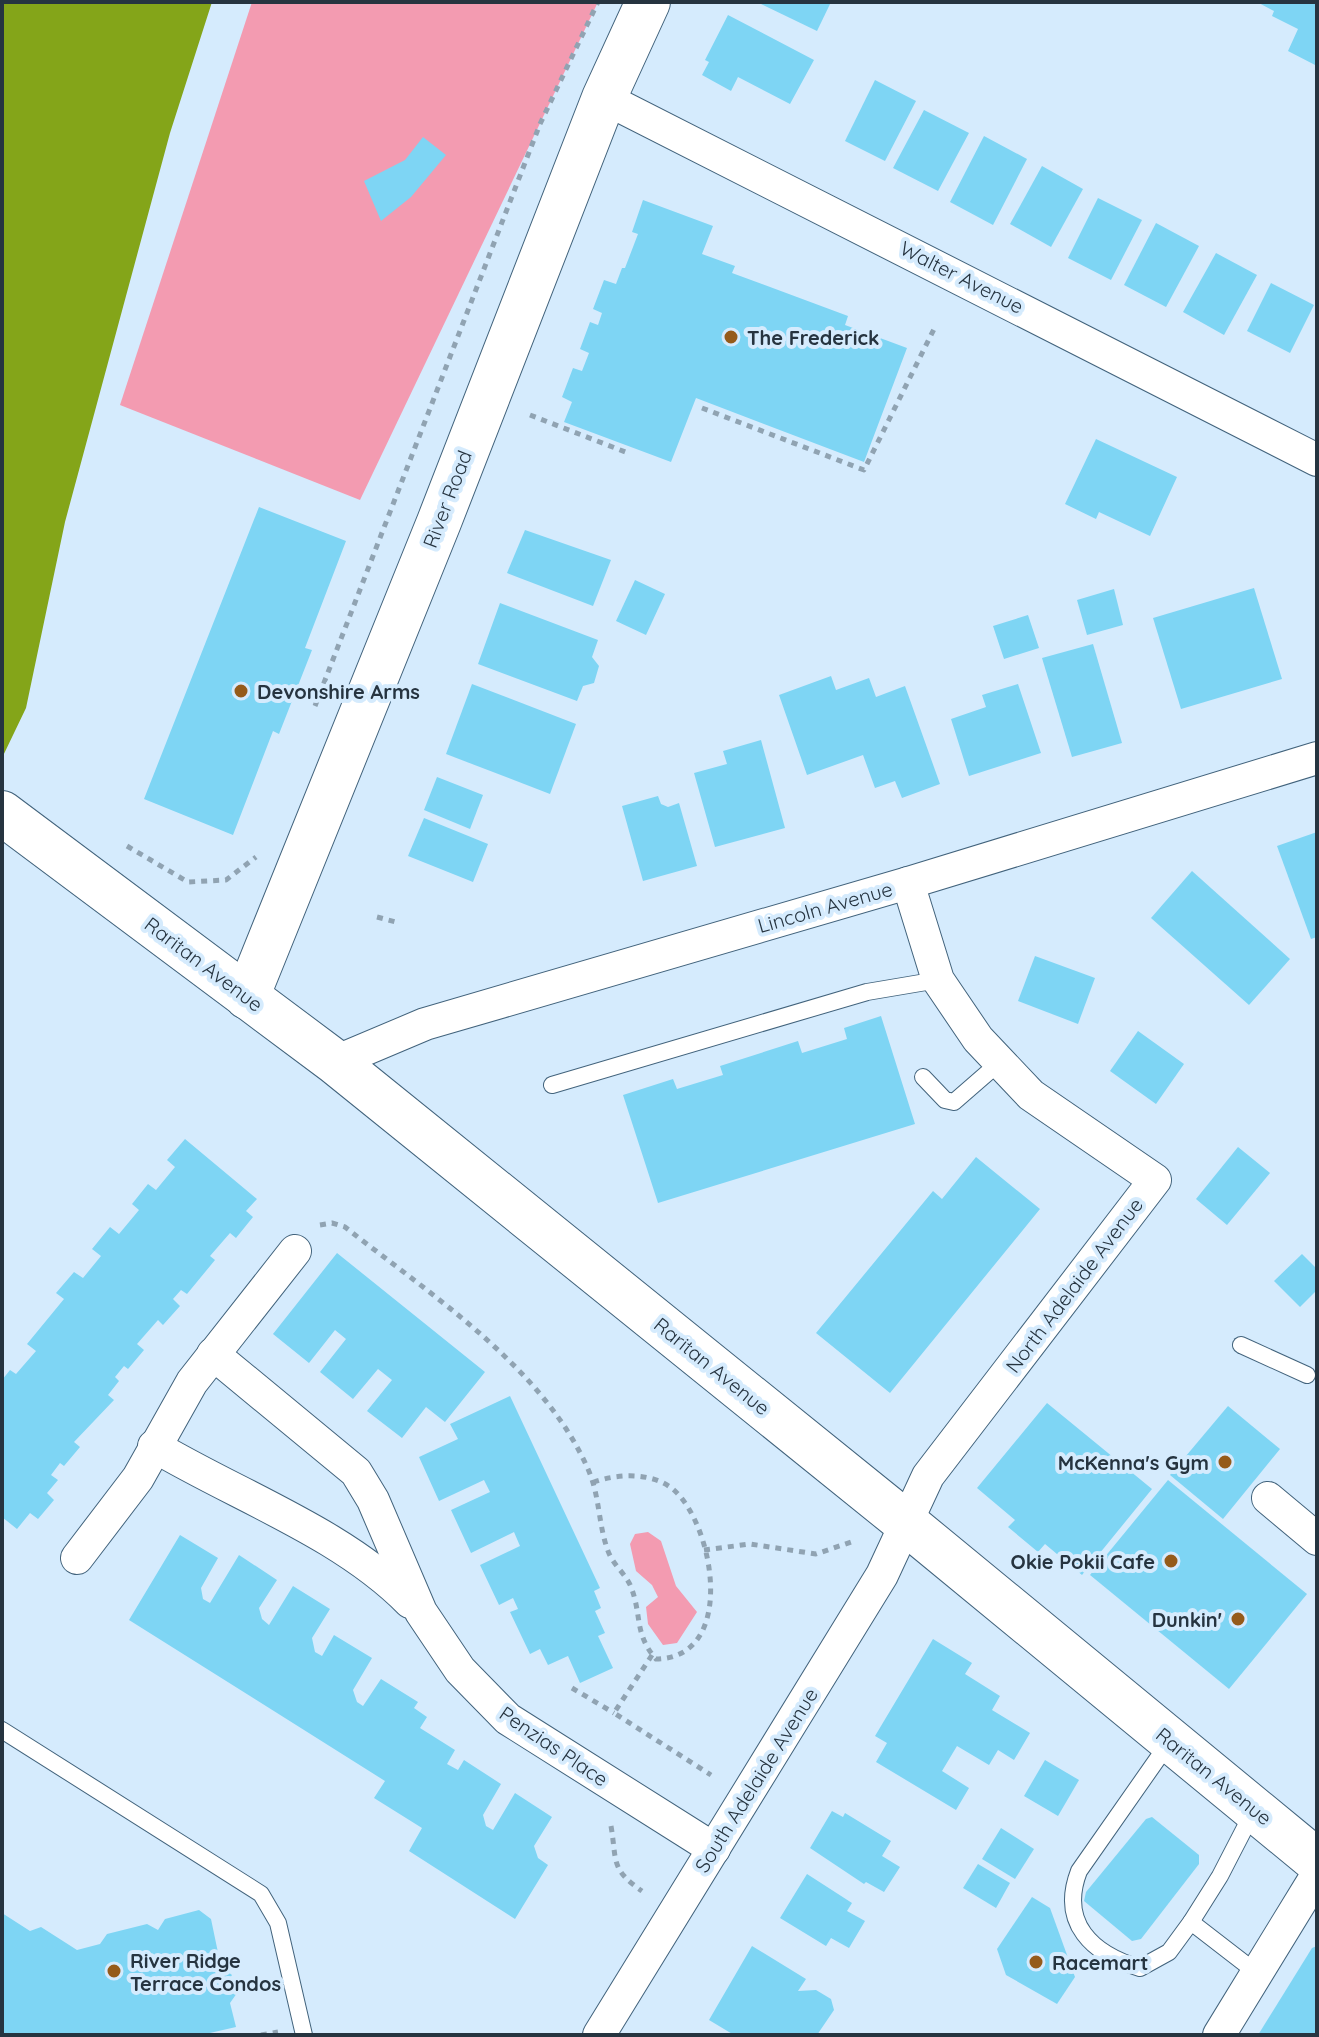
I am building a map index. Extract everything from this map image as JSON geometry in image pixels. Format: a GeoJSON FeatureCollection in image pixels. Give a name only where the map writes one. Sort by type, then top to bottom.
{"type":"FeatureCollection","features":[{"type":"Feature","properties":{"kind":"main road","name":"River Road"},"geometry":{"type":"LineString","coordinates":[[247,997],[439,522],[604,98],[648,2]]}},
{"type":"Feature","properties":{"kind":"main road","name":"Raritan Avenue"},"geometry":{"type":"LineString","coordinates":[[2,813],[335,1062],[905,1522],[1317,1861]]}},
{"type":"Feature","properties":{"kind":"street","name":"Walter Avenue"},"geometry":{"type":"LineString","coordinates":[[604,98],[1317,460]]}},
{"type":"Feature","properties":{"kind":"street","name":"Lincoln Avenue"},"geometry":{"type":"LineString","coordinates":[[335,1062],[431,1023],[908,883],[1317,758]]}},
{"type":"Feature","properties":{"kind":"street","name":"North Adelaide Avenue"},"geometry":{"type":"LineString","coordinates":[[905,1522],[928,1476],[1155,1180],[1031,1095],[978,1039],[938,980],[908,883]]}},
{"type":"Feature","properties":{"kind":"street"},"geometry":{"type":"LineString","coordinates":[[77,1558],[138,1478],[172,1413],[213,1354],[295,1251]]}},
{"type":"Feature","properties":{"kind":"street","name":"Penzias Place"},"geometry":{"type":"LineString","coordinates":[[213,1354],[356,1472],[373,1500],[421,1612],[460,1670],[508,1719],[714,1849]]}},
{"type":"Feature","properties":{"kind":"street","name":"Penzias Place"},"geometry":{"type":"LineString","coordinates":[[154,1446],[343,1548],[384,1575],[421,1612]]}},
{"type":"Feature","properties":{"kind":"street"},"geometry":{"type":"LineString","coordinates":[[1268,1498],[1317,1539]]}},
{"type":"Feature","properties":{"kind":"street","name":"South Adelaide Avenue"},"geometry":{"type":"LineString","coordinates":[[599,2035],[882,1575],[905,1522]]}},
{"type":"Feature","properties":{"kind":"street"},"geometry":{"type":"LineString","coordinates":[[1219,2035],[1317,1875]]}},
{"type":"Feature","properties":{"kind":"lane"},"geometry":{"type":"LineString","coordinates":[[552,1085],[867,992],[938,980]]}},
{"type":"Feature","properties":{"kind":"lane"},"geometry":{"type":"LineString","coordinates":[[923,1077],[945,1100],[954,1102],[1000,1062]]}},
{"type":"Feature","properties":{"kind":"lane"},"geometry":{"type":"LineString","coordinates":[[1241,1345],[1307,1375]]}},
{"type":"Feature","properties":{"kind":"lane"},"geometry":{"type":"LineString","coordinates":[[2,1730],[261,1894],[278,1923],[304,2035]]}},
{"type":"Feature","properties":{"kind":"lane"},"geometry":{"type":"LineString","coordinates":[[1171,1740],[1079,1871],[1071,1891],[1071,1912],[1087,1938],[1115,1961],[1140,1968],[1169,1952],[1220,1876],[1254,1808]]}},
{"type":"Feature","properties":{"kind":"lane"},"geometry":{"type":"LineString","coordinates":[[1191,1922],[1257,1973]]}},
{"type":"Feature","properties":{"kind":"path"},"geometry":{"type":"LineString","coordinates":[[315,708],[542,125],[598,2]]}},
{"type":"Feature","properties":{"kind":"path"},"geometry":{"type":"LineString","coordinates":[[702,408],[864,470],[936,325]]}},
{"type":"Feature","properties":{"kind":"path"},"geometry":{"type":"LineString","coordinates":[[530,415],[628,453]]}},
{"type":"Feature","properties":{"kind":"path"},"geometry":{"type":"LineString","coordinates":[[127,846],[188,882],[226,880],[258,856]]}},
{"type":"Feature","properties":{"kind":"path"},"geometry":{"type":"LineString","coordinates":[[377,917],[396,922]]}},
{"type":"Feature","properties":{"kind":"path"},"geometry":{"type":"LineString","coordinates":[[295,1251],[313,1229],[326,1223],[345,1227],[516,1365],[563,1420],[588,1470],[599,1495],[607,1550],[631,1585],[641,1640],[652,1655],[663,1659],[683,1653],[704,1631],[711,1601],[704,1550],[694,1520],[677,1493],[655,1479],[629,1476],[594,1482]]}},
{"type":"Feature","properties":{"kind":"path"},"geometry":{"type":"LineString","coordinates":[[704,1550],[750,1544],[816,1554],[854,1541]]}},
{"type":"Feature","properties":{"kind":"path"},"geometry":{"type":"LineString","coordinates":[[614,1713],[652,1655]]}},
{"type":"Feature","properties":{"kind":"path"},"geometry":{"type":"LineString","coordinates":[[572,1688],[711,1775]]}},
{"type":"Feature","properties":{"kind":"path"},"geometry":{"type":"LineString","coordinates":[[608,1822],[616,1866],[625,1880],[642,1891]]}},
{"type":"Feature","properties":{"kind":"shaded area"},"geometry":{"type":"Polygon","coordinates":[[[2,2],[212,2],[170,133],[65,522],[26,708],[2,758],[2,2]]]}},
{"type":"Feature","properties":{"kind":"shaded area"},"geometry":{"type":"Polygon","coordinates":[[[252,2],[598,2],[360,500],[120,405],[252,2]]]}},
{"type":"Feature","properties":{"kind":"shaded area"},"geometry":{"type":"Polygon","coordinates":[[[648,1532],[661,1541],[676,1586],[697,1612],[677,1643],[663,1645],[648,1624],[646,1607],[658,1597],[652,1585],[636,1571],[630,1544],[635,1534],[648,1532]]]}},
{"type":"Feature","properties":{"kind":"building"},"geometry":{"type":"Polygon","coordinates":[[[757,2],[831,2],[817,31],[757,2]]]}},
{"type":"Feature","properties":{"kind":"building"},"geometry":{"type":"Polygon","coordinates":[[[1257,2],[1317,2],[1317,66],[1288,51],[1298,29],[1272,16],[1274,11],[1257,2]]]}},
{"type":"Feature","properties":{"kind":"building"},"geometry":{"type":"Polygon","coordinates":[[[728,15],[814,60],[790,104],[738,77],[731,91],[702,75],[709,62],[705,60],[728,15]]]}},
{"type":"Feature","properties":{"kind":"building"},"geometry":{"type":"Polygon","coordinates":[[[875,80],[916,101],[885,161],[845,141],[875,80]]]}},
{"type":"Feature","properties":{"kind":"building"},"geometry":{"type":"Polygon","coordinates":[[[924,110],[969,133],[938,191],[893,168],[924,110]]]}},
{"type":"Feature","properties":{"kind":"building"},"geometry":{"type":"Polygon","coordinates":[[[984,136],[1027,159],[993,225],[950,202],[984,136]]]}},
{"type":"Feature","properties":{"kind":"building"},"geometry":{"type":"Polygon","coordinates":[[[423,137],[446,155],[411,197],[381,221],[364,181],[405,160],[423,137]]]}},
{"type":"Feature","properties":{"kind":"building"},"geometry":{"type":"Polygon","coordinates":[[[1042,166],[1083,189],[1051,247],[1010,224],[1042,166]]]}},
{"type":"Feature","properties":{"kind":"building"},"geometry":{"type":"Polygon","coordinates":[[[1098,198],[1142,220],[1111,280],[1068,258],[1098,198]]]}},
{"type":"Feature","properties":{"kind":"building","name":"The Frederick"},"geometry":{"type":"Polygon","coordinates":[[[643,200],[713,226],[702,254],[735,266],[732,273],[848,316],[845,325],[907,348],[864,462],[696,398],[671,462],[564,422],[572,402],[562,397],[573,368],[582,371],[589,353],[580,349],[590,322],[598,325],[602,313],[593,309],[604,280],[616,284],[622,268],[625,268],[638,234],[632,232],[643,200]]]}},
{"type":"Feature","properties":{"kind":"building"},"geometry":{"type":"Polygon","coordinates":[[[1156,223],[1199,246],[1166,307],[1124,285],[1156,223]]]}},
{"type":"Feature","properties":{"kind":"building"},"geometry":{"type":"Polygon","coordinates":[[[1216,253],[1257,275],[1224,335],[1183,312],[1216,253]]]}},
{"type":"Feature","properties":{"kind":"building"},"geometry":{"type":"Polygon","coordinates":[[[1271,283],[1314,305],[1290,353],[1247,331],[1271,283]]]}},
{"type":"Feature","properties":{"kind":"building"},"geometry":{"type":"Polygon","coordinates":[[[1096,439],[1177,477],[1150,536],[1099,512],[1096,519],[1065,504],[1096,439]]]}},
{"type":"Feature","properties":{"kind":"building","name":"Devonshire Arms"},"geometry":{"type":"Polygon","coordinates":[[[259,507],[346,541],[305,648],[312,650],[279,734],[273,731],[233,835],[144,799],[259,507]]]}},
{"type":"Feature","properties":{"kind":"building"},"geometry":{"type":"Polygon","coordinates":[[[525,530],[611,560],[593,606],[507,573],[525,530]]]}},
{"type":"Feature","properties":{"kind":"building"},"geometry":{"type":"Polygon","coordinates":[[[635,580],[665,594],[646,635],[616,621],[635,580]]]}},
{"type":"Feature","properties":{"kind":"building"},"geometry":{"type":"Polygon","coordinates":[[[1254,588],[1282,679],[1181,709],[1153,618],[1254,588]]]}},
{"type":"Feature","properties":{"kind":"building"},"geometry":{"type":"Polygon","coordinates":[[[1114,589],[1123,625],[1087,635],[1077,600],[1114,589]]]}},
{"type":"Feature","properties":{"kind":"building"},"geometry":{"type":"Polygon","coordinates":[[[500,603],[598,640],[592,657],[599,666],[594,683],[583,686],[577,701],[478,664],[500,603]]]}},
{"type":"Feature","properties":{"kind":"building"},"geometry":{"type":"Polygon","coordinates":[[[1028,615],[1039,648],[1004,659],[993,626],[1028,615]]]}},
{"type":"Feature","properties":{"kind":"building"},"geometry":{"type":"Polygon","coordinates":[[[1093,644],[1122,743],[1072,757],[1042,658],[1093,644]]]}},
{"type":"Feature","properties":{"kind":"building"},"geometry":{"type":"Polygon","coordinates":[[[831,676],[836,690],[869,678],[876,697],[905,686],[940,784],[902,798],[895,781],[875,788],[863,755],[807,775],[779,695],[831,676]]]}},
{"type":"Feature","properties":{"kind":"building"},"geometry":{"type":"Polygon","coordinates":[[[472,684],[576,724],[550,794],[446,754],[472,684]]]}},
{"type":"Feature","properties":{"kind":"building"},"geometry":{"type":"Polygon","coordinates":[[[1018,684],[1041,753],[969,776],[951,719],[986,707],[982,695],[1018,684]]]}},
{"type":"Feature","properties":{"kind":"building"},"geometry":{"type":"Polygon","coordinates":[[[761,740],[785,828],[715,847],[694,773],[727,764],[723,751],[761,740]]]}},
{"type":"Feature","properties":{"kind":"building"},"geometry":{"type":"Polygon","coordinates":[[[437,777],[483,795],[470,829],[424,810],[437,777]]]}},
{"type":"Feature","properties":{"kind":"building"},"geometry":{"type":"Polygon","coordinates":[[[658,796],[661,804],[668,807],[679,803],[697,866],[643,881],[622,806],[658,796]]]}},
{"type":"Feature","properties":{"kind":"building"},"geometry":{"type":"Polygon","coordinates":[[[424,818],[488,844],[473,882],[408,856],[424,818]]]}},
{"type":"Feature","properties":{"kind":"building"},"geometry":{"type":"Polygon","coordinates":[[[1317,832],[1317,937],[1311,939],[1277,846],[1317,832]]]}},
{"type":"Feature","properties":{"kind":"building"},"geometry":{"type":"Polygon","coordinates":[[[1192,871],[1290,959],[1249,1005],[1151,918],[1192,871]]]}},
{"type":"Feature","properties":{"kind":"building"},"geometry":{"type":"Polygon","coordinates":[[[1035,956],[1095,978],[1078,1024],[1018,1001],[1035,956]]]}},
{"type":"Feature","properties":{"kind":"building"},"geometry":{"type":"Polygon","coordinates":[[[881,1016],[915,1124],[658,1203],[623,1095],[673,1079],[677,1089],[723,1075],[720,1066],[798,1041],[802,1053],[847,1039],[844,1028],[881,1016]]]}},
{"type":"Feature","properties":{"kind":"building"},"geometry":{"type":"Polygon","coordinates":[[[1138,1031],[1184,1064],[1156,1104],[1110,1071],[1138,1031]]]}},
{"type":"Feature","properties":{"kind":"building"},"geometry":{"type":"Polygon","coordinates":[[[185,1139],[257,1199],[246,1211],[253,1217],[236,1238],[230,1233],[210,1256],[215,1260],[187,1294],[181,1290],[173,1299],[180,1306],[163,1325],[158,1320],[137,1344],[144,1350],[128,1369],[124,1366],[115,1377],[119,1381],[108,1395],[114,1400],[74,1442],[80,1447],[64,1466],[60,1463],[51,1475],[58,1480],[47,1493],[54,1500],[38,1519],[30,1513],[17,1529],[2,1517],[2,1380],[10,1370],[16,1374],[36,1351],[27,1344],[64,1299],[56,1293],[74,1272],[83,1278],[101,1256],[92,1249],[110,1227],[119,1234],[139,1210],[132,1204],[148,1184],[156,1190],[175,1167],[167,1160],[185,1139]]]}},
{"type":"Feature","properties":{"kind":"building"},"geometry":{"type":"Polygon","coordinates":[[[1238,1147],[1270,1173],[1227,1225],[1196,1199],[1238,1147]]]}},
{"type":"Feature","properties":{"kind":"building"},"geometry":{"type":"Polygon","coordinates":[[[976,1157],[1040,1209],[890,1393],[816,1333],[933,1191],[942,1199],[976,1157]]]}},
{"type":"Feature","properties":{"kind":"building"},"geometry":{"type":"Polygon","coordinates":[[[337,1253],[485,1372],[445,1422],[426,1407],[402,1438],[367,1411],[392,1380],[378,1369],[353,1399],[320,1372],[346,1339],[335,1330],[309,1363],[273,1334],[337,1253]]]}},
{"type":"Feature","properties":{"kind":"building"},"geometry":{"type":"Polygon","coordinates":[[[1302,1254],[1317,1269],[1317,1290],[1300,1307],[1274,1281],[1302,1254]]]}},
{"type":"Feature","properties":{"kind":"building"},"geometry":{"type":"Polygon","coordinates":[[[510,1396],[600,1588],[594,1591],[601,1608],[595,1611],[605,1633],[598,1636],[613,1668],[580,1683],[568,1656],[548,1665],[540,1649],[530,1654],[510,1612],[518,1609],[513,1598],[499,1605],[480,1565],[520,1546],[514,1532],[471,1553],[451,1510],[490,1492],[484,1480],[439,1501],[419,1457],[458,1439],[450,1424],[510,1396]]]}},
{"type":"Feature","properties":{"kind":"building"},"geometry":{"type":"Polygon","coordinates":[[[1047,1403],[1152,1489],[1082,1575],[1045,1544],[1038,1552],[1008,1527],[1015,1520],[977,1488],[1047,1403]]]}},
{"type":"Feature","properties":{"kind":"building","name":"McKenna's Gym"},"geometry":{"type":"Polygon","coordinates":[[[1228,1406],[1280,1449],[1223,1519],[1170,1475],[1228,1406]]]}},
{"type":"Feature","properties":{"kind":"building"},"geometry":{"type":"Polygon","coordinates":[[[1168,1480],[1307,1594],[1229,1689],[1090,1575],[1168,1480]]]}},
{"type":"Feature","properties":{"kind":"building"},"geometry":{"type":"Polygon","coordinates":[[[180,1535],[218,1558],[201,1588],[203,1599],[210,1603],[239,1555],[277,1580],[259,1608],[262,1619],[269,1625],[293,1586],[330,1609],[312,1638],[315,1652],[322,1656],[334,1635],[372,1658],[353,1690],[357,1702],[363,1706],[381,1679],[418,1702],[414,1708],[427,1717],[420,1728],[455,1750],[447,1764],[458,1770],[464,1760],[501,1784],[483,1815],[486,1826],[493,1830],[515,1793],[552,1817],[534,1846],[538,1858],[548,1865],[515,1919],[409,1851],[422,1828],[374,1798],[385,1781],[129,1620],[180,1535]]]}},
{"type":"Feature","properties":{"kind":"building"},"geometry":{"type":"Polygon","coordinates":[[[933,1639],[972,1663],[965,1674],[1000,1696],[992,1710],[1030,1733],[1014,1760],[998,1750],[989,1765],[957,1746],[942,1771],[969,1788],[956,1810],[876,1762],[887,1743],[875,1736],[933,1639]]]}},
{"type":"Feature","properties":{"kind":"building"},"geometry":{"type":"Polygon","coordinates":[[[1045,1760],[1079,1780],[1058,1816],[1024,1796],[1045,1760]]]}},
{"type":"Feature","properties":{"kind":"building"},"geometry":{"type":"Polygon","coordinates":[[[832,1811],[843,1817],[845,1813],[891,1841],[882,1856],[900,1867],[884,1892],[866,1882],[864,1884],[810,1848],[832,1811]]]}},
{"type":"Feature","properties":{"kind":"building"},"geometry":{"type":"Polygon","coordinates":[[[1152,1817],[1199,1855],[1199,1864],[1141,1939],[1132,1941],[1084,1901],[1086,1892],[1146,1819],[1152,1817]]]}},
{"type":"Feature","properties":{"kind":"building"},"geometry":{"type":"Polygon","coordinates":[[[1001,1828],[1034,1849],[1015,1879],[982,1859],[1001,1828]]]}},
{"type":"Feature","properties":{"kind":"building"},"geometry":{"type":"Polygon","coordinates":[[[978,1864],[1010,1883],[996,1908],[963,1888],[978,1864]]]}},
{"type":"Feature","properties":{"kind":"building"},"geometry":{"type":"Polygon","coordinates":[[[807,1874],[852,1903],[847,1911],[865,1921],[849,1948],[831,1938],[826,1946],[780,1918],[807,1874]]]}},
{"type":"Feature","properties":{"kind":"building","name":"Racemart"},"geometry":{"type":"Polygon","coordinates":[[[1032,1897],[1050,1908],[1075,1977],[1057,2004],[1006,1975],[997,1949],[1032,1897]]]}},
{"type":"Feature","properties":{"kind":"building","name":"River Ridge Terrace Condos"},"geometry":{"type":"Polygon","coordinates":[[[199,1910],[211,1919],[221,1967],[232,1975],[225,1986],[237,1993],[230,2003],[236,2027],[201,2035],[2,2035],[2,1913],[30,1931],[41,1927],[77,1950],[100,1944],[107,1934],[147,1924],[158,1930],[165,1919],[199,1910]]]}},
{"type":"Feature","properties":{"kind":"building"},"geometry":{"type":"Polygon","coordinates":[[[752,1946],[806,1979],[798,1991],[816,1990],[831,1999],[834,2010],[817,2035],[734,2035],[709,2020],[752,1946]]]}},
{"type":"Feature","properties":{"kind":"building"},"geometry":{"type":"Polygon","coordinates":[[[1317,1946],[1317,2035],[1258,2035],[1312,1948],[1317,1946]]]}},
{"type":"Feature","properties":{"kind":"place","name":"The Frederick"},"geometry":{"type":"Point","coordinates":[731,337]}},
{"type":"Feature","properties":{"kind":"place","name":"Devonshire Arms"},"geometry":{"type":"Point","coordinates":[241,691]}},
{"type":"Feature","properties":{"kind":"place","name":"McKenna's Gym"},"geometry":{"type":"Point","coordinates":[1225,1462]}},
{"type":"Feature","properties":{"kind":"place","name":"Okie Pokii Cafe"},"geometry":{"type":"Point","coordinates":[1171,1561]}},
{"type":"Feature","properties":{"kind":"place","name":"Dunkin'"},"geometry":{"type":"Point","coordinates":[1238,1619]}},
{"type":"Feature","properties":{"kind":"place","name":"Racemart"},"geometry":{"type":"Point","coordinates":[1036,1962]}},
{"type":"Feature","properties":{"kind":"place","name":"River Ridge Terrace Condos"},"geometry":{"type":"Point","coordinates":[114,1971]}}]}
